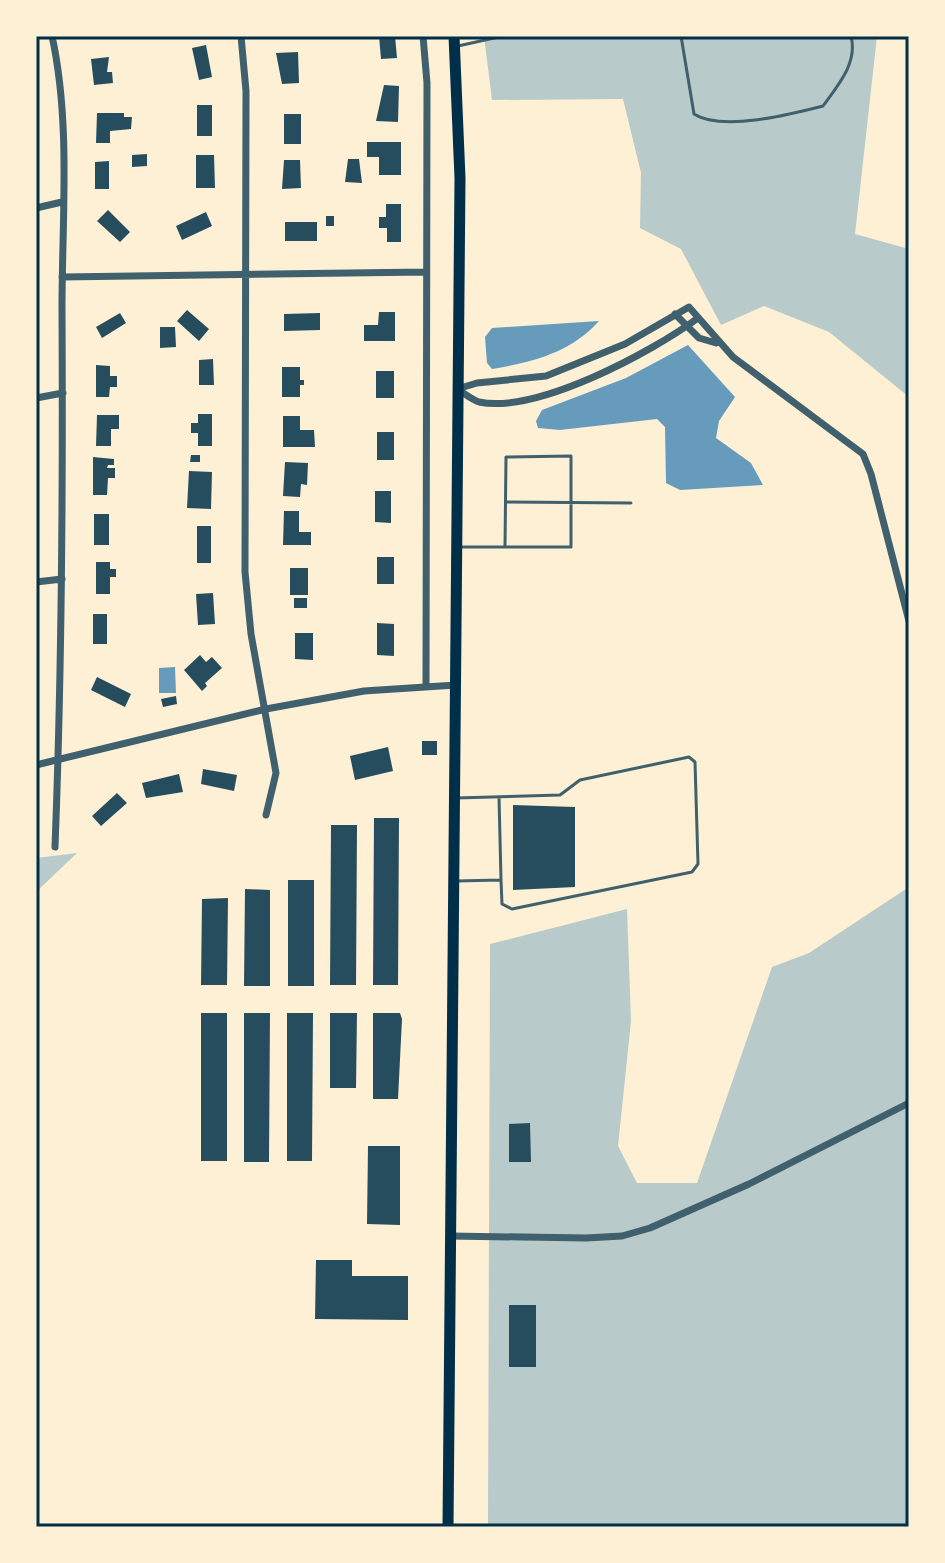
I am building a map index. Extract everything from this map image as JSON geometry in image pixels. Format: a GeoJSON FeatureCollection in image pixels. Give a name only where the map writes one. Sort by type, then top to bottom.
{"type":"FeatureCollection","features":[{"type":"Feature","properties":{"kind":"highway"},"geometry":{"type":"LineString","coordinates":[[448,1527],[460,178],[454,41]]}},
{"type":"Feature","properties":{"kind":"street"},"geometry":{"type":"LineString","coordinates":[[52,36],[61,87],[63,393],[55,847]]}},
{"type":"Feature","properties":{"kind":"street"},"geometry":{"type":"LineString","coordinates":[[241,36],[246,91],[245,572],[250,625],[276,773],[266,815]]}},
{"type":"Feature","properties":{"kind":"street"},"geometry":{"type":"LineString","coordinates":[[423,36],[427,83],[426,687]]}},
{"type":"Feature","properties":{"kind":"street"},"geometry":{"type":"LineString","coordinates":[[36,208],[62,202]]}},
{"type":"Feature","properties":{"kind":"street"},"geometry":{"type":"LineString","coordinates":[[62,277],[425,272]]}},
{"type":"Feature","properties":{"kind":"street"},"geometry":{"type":"LineString","coordinates":[[457,389],[477,383],[546,376],[625,344],[689,307],[718,344],[863,454],[871,474],[909,621]]}},
{"type":"Feature","properties":{"kind":"street"},"geometry":{"type":"LineString","coordinates":[[675,314],[699,338],[718,344]]}},
{"type":"Feature","properties":{"kind":"street"},"geometry":{"type":"LineString","coordinates":[[457,389],[478,402],[528,400],[643,355],[698,318]]}},
{"type":"Feature","properties":{"kind":"street"},"geometry":{"type":"LineString","coordinates":[[36,398],[63,393]]}},
{"type":"Feature","properties":{"kind":"street"},"geometry":{"type":"LineString","coordinates":[[36,582],[62,579]]}},
{"type":"Feature","properties":{"kind":"street"},"geometry":{"type":"LineString","coordinates":[[36,765],[266,709],[364,691],[456,685]]}},
{"type":"Feature","properties":{"kind":"street"},"geometry":{"type":"LineString","coordinates":[[450,1236],[586,1238],[622,1236],[650,1228],[749,1184],[909,1103]]}},
{"type":"Feature","properties":{"kind":"lane"},"geometry":{"type":"LineString","coordinates":[[454,41],[503,36]]}},
{"type":"Feature","properties":{"kind":"lane"},"geometry":{"type":"LineString","coordinates":[[681,36],[694,114],[703,120],[755,119],[823,106],[843,79],[852,57],[851,36]]}},
{"type":"Feature","properties":{"kind":"lane"},"geometry":{"type":"LineString","coordinates":[[457,547],[505,547],[571,547],[571,456],[506,457],[505,547]]}},
{"type":"Feature","properties":{"kind":"lane"},"geometry":{"type":"LineString","coordinates":[[506,502],[631,503]]}},
{"type":"Feature","properties":{"kind":"lane"},"geometry":{"type":"LineString","coordinates":[[454,798],[560,795],[580,780],[689,757],[695,762],[698,864],[692,872],[512,909],[502,904],[499,797]]}},
{"type":"Feature","properties":{"kind":"lane"},"geometry":{"type":"LineString","coordinates":[[452,881],[501,880]]}},
{"type":"Feature","properties":{"kind":"shaded area"},"geometry":{"type":"Polygon","coordinates":[[[484,36],[877,36],[855,234],[909,249],[909,397],[829,332],[764,306],[721,325],[681,249],[640,228],[641,173],[623,99],[492,100],[484,36]]]}},
{"type":"Feature","properties":{"kind":"shaded area"},"geometry":{"type":"Polygon","coordinates":[[[77,853],[36,892],[36,858],[77,853]]]}},
{"type":"Feature","properties":{"kind":"shaded area"},"geometry":{"type":"Polygon","coordinates":[[[909,887],[909,1527],[488,1527],[490,944],[627,909],[631,1021],[618,1146],[637,1183],[697,1183],[772,967],[809,953],[909,887]]]}},
{"type":"Feature","properties":{"kind":"water"},"geometry":{"type":"Polygon","coordinates":[[[599,321],[576,341],[550,354],[492,369],[487,363],[485,337],[492,328],[599,321]]]}},
{"type":"Feature","properties":{"kind":"water"},"geometry":{"type":"Polygon","coordinates":[[[688,345],[735,397],[719,421],[716,438],[751,463],[763,485],[680,490],[666,483],[665,427],[657,419],[560,430],[538,428],[536,421],[542,410],[626,378],[688,345]]]}},
{"type":"Feature","properties":{"kind":"water"},"geometry":{"type":"Polygon","coordinates":[[[175,667],[176,693],[159,693],[159,668],[175,667]]]}},
{"type":"Feature","properties":{"kind":"building"},"geometry":{"type":"Polygon","coordinates":[[[379,36],[395,36],[397,58],[381,59],[379,36]]]}},
{"type":"Feature","properties":{"kind":"building"},"geometry":{"type":"Polygon","coordinates":[[[206,45],[212,77],[199,80],[192,48],[206,45]]]}},
{"type":"Feature","properties":{"kind":"building"},"geometry":{"type":"Polygon","coordinates":[[[298,52],[299,83],[282,84],[276,53],[298,52]]]}},
{"type":"Feature","properties":{"kind":"building"},"geometry":{"type":"Polygon","coordinates":[[[109,57],[107,72],[112,72],[113,83],[94,85],[91,59],[109,57]]]}},
{"type":"Feature","properties":{"kind":"building"},"geometry":{"type":"Polygon","coordinates":[[[384,85],[399,86],[398,122],[376,121],[384,85]]]}},
{"type":"Feature","properties":{"kind":"building"},"geometry":{"type":"Polygon","coordinates":[[[197,105],[212,105],[212,136],[197,136],[197,105]]]}},
{"type":"Feature","properties":{"kind":"building"},"geometry":{"type":"Polygon","coordinates":[[[97,113],[124,113],[124,117],[132,117],[131,129],[110,131],[110,143],[96,143],[97,113]]]}},
{"type":"Feature","properties":{"kind":"building"},"geometry":{"type":"Polygon","coordinates":[[[284,114],[301,114],[301,144],[284,144],[284,114]]]}},
{"type":"Feature","properties":{"kind":"building"},"geometry":{"type":"Polygon","coordinates":[[[367,142],[401,142],[401,175],[379,175],[379,157],[367,157],[367,142]]]}},
{"type":"Feature","properties":{"kind":"building"},"geometry":{"type":"Polygon","coordinates":[[[147,154],[147,166],[132,167],[132,155],[147,154]]]}},
{"type":"Feature","properties":{"kind":"building"},"geometry":{"type":"Polygon","coordinates":[[[196,155],[214,155],[215,188],[196,188],[196,155]]]}},
{"type":"Feature","properties":{"kind":"building"},"geometry":{"type":"Polygon","coordinates":[[[348,159],[359,159],[362,183],[345,182],[348,159]]]}},
{"type":"Feature","properties":{"kind":"building"},"geometry":{"type":"Polygon","coordinates":[[[284,160],[300,160],[301,188],[282,189],[284,160]]]}},
{"type":"Feature","properties":{"kind":"building"},"geometry":{"type":"Polygon","coordinates":[[[109,161],[109,189],[95,189],[95,162],[109,161]]]}},
{"type":"Feature","properties":{"kind":"building"},"geometry":{"type":"Polygon","coordinates":[[[386,204],[401,204],[401,242],[387,242],[387,228],[379,228],[379,217],[386,217],[386,204]]]}},
{"type":"Feature","properties":{"kind":"building"},"geometry":{"type":"Polygon","coordinates":[[[108,210],[130,232],[120,242],[97,221],[108,210]]]}},
{"type":"Feature","properties":{"kind":"building"},"geometry":{"type":"Polygon","coordinates":[[[206,212],[212,226],[182,240],[176,226],[206,212]]]}},
{"type":"Feature","properties":{"kind":"building"},"geometry":{"type":"Polygon","coordinates":[[[326,216],[334,216],[334,226],[326,226],[326,216]]]}},
{"type":"Feature","properties":{"kind":"building"},"geometry":{"type":"Polygon","coordinates":[[[285,222],[317,222],[317,241],[285,241],[285,222]]]}},
{"type":"Feature","properties":{"kind":"building"},"geometry":{"type":"Polygon","coordinates":[[[187,310],[209,329],[199,341],[177,321],[187,310]]]}},
{"type":"Feature","properties":{"kind":"building"},"geometry":{"type":"Polygon","coordinates":[[[379,312],[395,312],[395,341],[364,341],[364,325],[378,325],[379,312]]]}},
{"type":"Feature","properties":{"kind":"building"},"geometry":{"type":"Polygon","coordinates":[[[120,313],[126,323],[102,338],[96,327],[120,313]]]}},
{"type":"Feature","properties":{"kind":"building"},"geometry":{"type":"Polygon","coordinates":[[[320,313],[320,330],[284,331],[284,314],[320,313]]]}},
{"type":"Feature","properties":{"kind":"building"},"geometry":{"type":"Polygon","coordinates":[[[160,327],[175,327],[176,347],[160,348],[160,327]]]}},
{"type":"Feature","properties":{"kind":"building"},"geometry":{"type":"Polygon","coordinates":[[[213,359],[214,385],[199,385],[199,360],[213,359]]]}},
{"type":"Feature","properties":{"kind":"building"},"geometry":{"type":"Polygon","coordinates":[[[96,365],[110,366],[110,376],[117,376],[117,387],[110,387],[109,397],[96,397],[96,365]]]}},
{"type":"Feature","properties":{"kind":"building"},"geometry":{"type":"Polygon","coordinates":[[[282,367],[300,367],[300,380],[304,380],[304,385],[300,385],[300,397],[282,397],[282,367]]]}},
{"type":"Feature","properties":{"kind":"building"},"geometry":{"type":"Polygon","coordinates":[[[376,371],[394,371],[394,398],[376,398],[376,371]]]}},
{"type":"Feature","properties":{"kind":"building"},"geometry":{"type":"Polygon","coordinates":[[[198,414],[212,414],[212,446],[198,446],[198,433],[191,433],[191,423],[198,423],[198,414]]]}},
{"type":"Feature","properties":{"kind":"building"},"geometry":{"type":"Polygon","coordinates":[[[97,415],[119,415],[119,429],[111,429],[111,446],[96,446],[97,415]]]}},
{"type":"Feature","properties":{"kind":"building"},"geometry":{"type":"Polygon","coordinates":[[[283,416],[300,416],[300,430],[314,430],[315,447],[283,447],[283,416]]]}},
{"type":"Feature","properties":{"kind":"building"},"geometry":{"type":"Polygon","coordinates":[[[377,432],[394,432],[394,460],[377,460],[377,432]]]}},
{"type":"Feature","properties":{"kind":"building"},"geometry":{"type":"Polygon","coordinates":[[[191,455],[200,455],[200,462],[190,462],[191,455]]]}},
{"type":"Feature","properties":{"kind":"building"},"geometry":{"type":"Polygon","coordinates":[[[93,457],[114,459],[114,465],[107,468],[115,468],[115,478],[108,478],[107,495],[93,495],[93,457]]]}},
{"type":"Feature","properties":{"kind":"building"},"geometry":{"type":"Polygon","coordinates":[[[285,462],[308,463],[307,485],[301,484],[300,497],[283,496],[285,462]]]}},
{"type":"Feature","properties":{"kind":"building"},"geometry":{"type":"Polygon","coordinates":[[[189,471],[212,472],[211,509],[187,508],[189,471]]]}},
{"type":"Feature","properties":{"kind":"building"},"geometry":{"type":"Polygon","coordinates":[[[375,491],[391,491],[391,523],[375,522],[375,491]]]}},
{"type":"Feature","properties":{"kind":"building"},"geometry":{"type":"Polygon","coordinates":[[[284,511],[299,511],[299,532],[311,532],[311,545],[283,545],[284,511]]]}},
{"type":"Feature","properties":{"kind":"building"},"geometry":{"type":"Polygon","coordinates":[[[94,514],[109,514],[109,545],[94,545],[94,514]]]}},
{"type":"Feature","properties":{"kind":"building"},"geometry":{"type":"Polygon","coordinates":[[[197,526],[211,526],[211,563],[197,563],[197,526]]]}},
{"type":"Feature","properties":{"kind":"building"},"geometry":{"type":"Polygon","coordinates":[[[377,557],[394,557],[394,584],[377,584],[377,557]]]}},
{"type":"Feature","properties":{"kind":"building"},"geometry":{"type":"Polygon","coordinates":[[[96,562],[110,562],[110,569],[116,569],[116,577],[110,577],[110,594],[96,594],[96,562]]]}},
{"type":"Feature","properties":{"kind":"building"},"geometry":{"type":"Polygon","coordinates":[[[290,568],[308,568],[308,595],[290,595],[290,568]]]}},
{"type":"Feature","properties":{"kind":"building"},"geometry":{"type":"Polygon","coordinates":[[[213,593],[215,624],[198,625],[196,594],[213,593]]]}},
{"type":"Feature","properties":{"kind":"building"},"geometry":{"type":"Polygon","coordinates":[[[294,598],[307,598],[307,608],[294,608],[294,598]]]}},
{"type":"Feature","properties":{"kind":"building"},"geometry":{"type":"Polygon","coordinates":[[[93,614],[107,614],[107,644],[93,644],[93,614]]]}},
{"type":"Feature","properties":{"kind":"building"},"geometry":{"type":"Polygon","coordinates":[[[377,623],[394,624],[394,656],[377,655],[377,623]]]}},
{"type":"Feature","properties":{"kind":"building"},"geometry":{"type":"Polygon","coordinates":[[[295,633],[313,633],[313,660],[295,659],[295,633]]]}},
{"type":"Feature","properties":{"kind":"building"},"geometry":{"type":"Polygon","coordinates":[[[200,655],[206,662],[212,657],[222,668],[205,683],[207,686],[202,691],[184,670],[200,655]]]}},
{"type":"Feature","properties":{"kind":"building"},"geometry":{"type":"Polygon","coordinates":[[[97,677],[131,694],[125,707],[91,690],[97,677]]]}},
{"type":"Feature","properties":{"kind":"building"},"geometry":{"type":"Polygon","coordinates":[[[176,696],[177,704],[163,707],[161,699],[176,696]]]}},
{"type":"Feature","properties":{"kind":"building"},"geometry":{"type":"Polygon","coordinates":[[[422,741],[437,741],[437,755],[422,755],[422,741]]]}},
{"type":"Feature","properties":{"kind":"building"},"geometry":{"type":"Polygon","coordinates":[[[388,747],[393,771],[355,780],[350,756],[388,747]]]}},
{"type":"Feature","properties":{"kind":"building"},"geometry":{"type":"Polygon","coordinates":[[[203,769],[237,775],[234,791],[201,784],[203,769]]]}},
{"type":"Feature","properties":{"kind":"building"},"geometry":{"type":"Polygon","coordinates":[[[179,774],[183,792],[146,798],[142,783],[179,774]]]}},
{"type":"Feature","properties":{"kind":"building"},"geometry":{"type":"Polygon","coordinates":[[[117,793],[127,803],[101,826],[92,816],[117,793]]]}},
{"type":"Feature","properties":{"kind":"building"},"geometry":{"type":"Polygon","coordinates":[[[513,805],[575,807],[575,887],[513,890],[513,805]]]}},
{"type":"Feature","properties":{"kind":"building"},"geometry":{"type":"Polygon","coordinates":[[[374,818],[399,818],[398,985],[373,985],[374,818]]]}},
{"type":"Feature","properties":{"kind":"building"},"geometry":{"type":"Polygon","coordinates":[[[331,825],[357,825],[356,985],[330,985],[331,825]]]}},
{"type":"Feature","properties":{"kind":"building"},"geometry":{"type":"Polygon","coordinates":[[[288,880],[314,880],[314,986],[288,986],[288,880]]]}},
{"type":"Feature","properties":{"kind":"building"},"geometry":{"type":"Polygon","coordinates":[[[245,889],[270,890],[270,986],[244,986],[245,889]]]}},
{"type":"Feature","properties":{"kind":"building"},"geometry":{"type":"Polygon","coordinates":[[[228,898],[227,985],[201,985],[202,899],[228,898]]]}},
{"type":"Feature","properties":{"kind":"building"},"geometry":{"type":"Polygon","coordinates":[[[201,1013],[227,1013],[227,1161],[201,1161],[201,1013]]]}},
{"type":"Feature","properties":{"kind":"building"},"geometry":{"type":"Polygon","coordinates":[[[244,1013],[270,1013],[269,1162],[244,1162],[244,1013]]]}},
{"type":"Feature","properties":{"kind":"building"},"geometry":{"type":"Polygon","coordinates":[[[287,1013],[313,1013],[312,1161],[287,1161],[287,1013]]]}},
{"type":"Feature","properties":{"kind":"building"},"geometry":{"type":"Polygon","coordinates":[[[330,1013],[357,1013],[356,1088],[330,1088],[330,1013]]]}},
{"type":"Feature","properties":{"kind":"building"},"geometry":{"type":"Polygon","coordinates":[[[373,1013],[400,1013],[402,1019],[398,1099],[373,1099],[373,1013]]]}},
{"type":"Feature","properties":{"kind":"building"},"geometry":{"type":"Polygon","coordinates":[[[530,1123],[531,1162],[509,1162],[509,1124],[530,1123]]]}},
{"type":"Feature","properties":{"kind":"building"},"geometry":{"type":"Polygon","coordinates":[[[368,1146],[400,1146],[400,1225],[367,1224],[368,1146]]]}},
{"type":"Feature","properties":{"kind":"building"},"geometry":{"type":"Polygon","coordinates":[[[316,1260],[352,1260],[352,1276],[408,1276],[408,1320],[315,1319],[316,1260]]]}},
{"type":"Feature","properties":{"kind":"building"},"geometry":{"type":"Polygon","coordinates":[[[509,1305],[536,1305],[536,1367],[509,1367],[509,1305]]]}}]}
